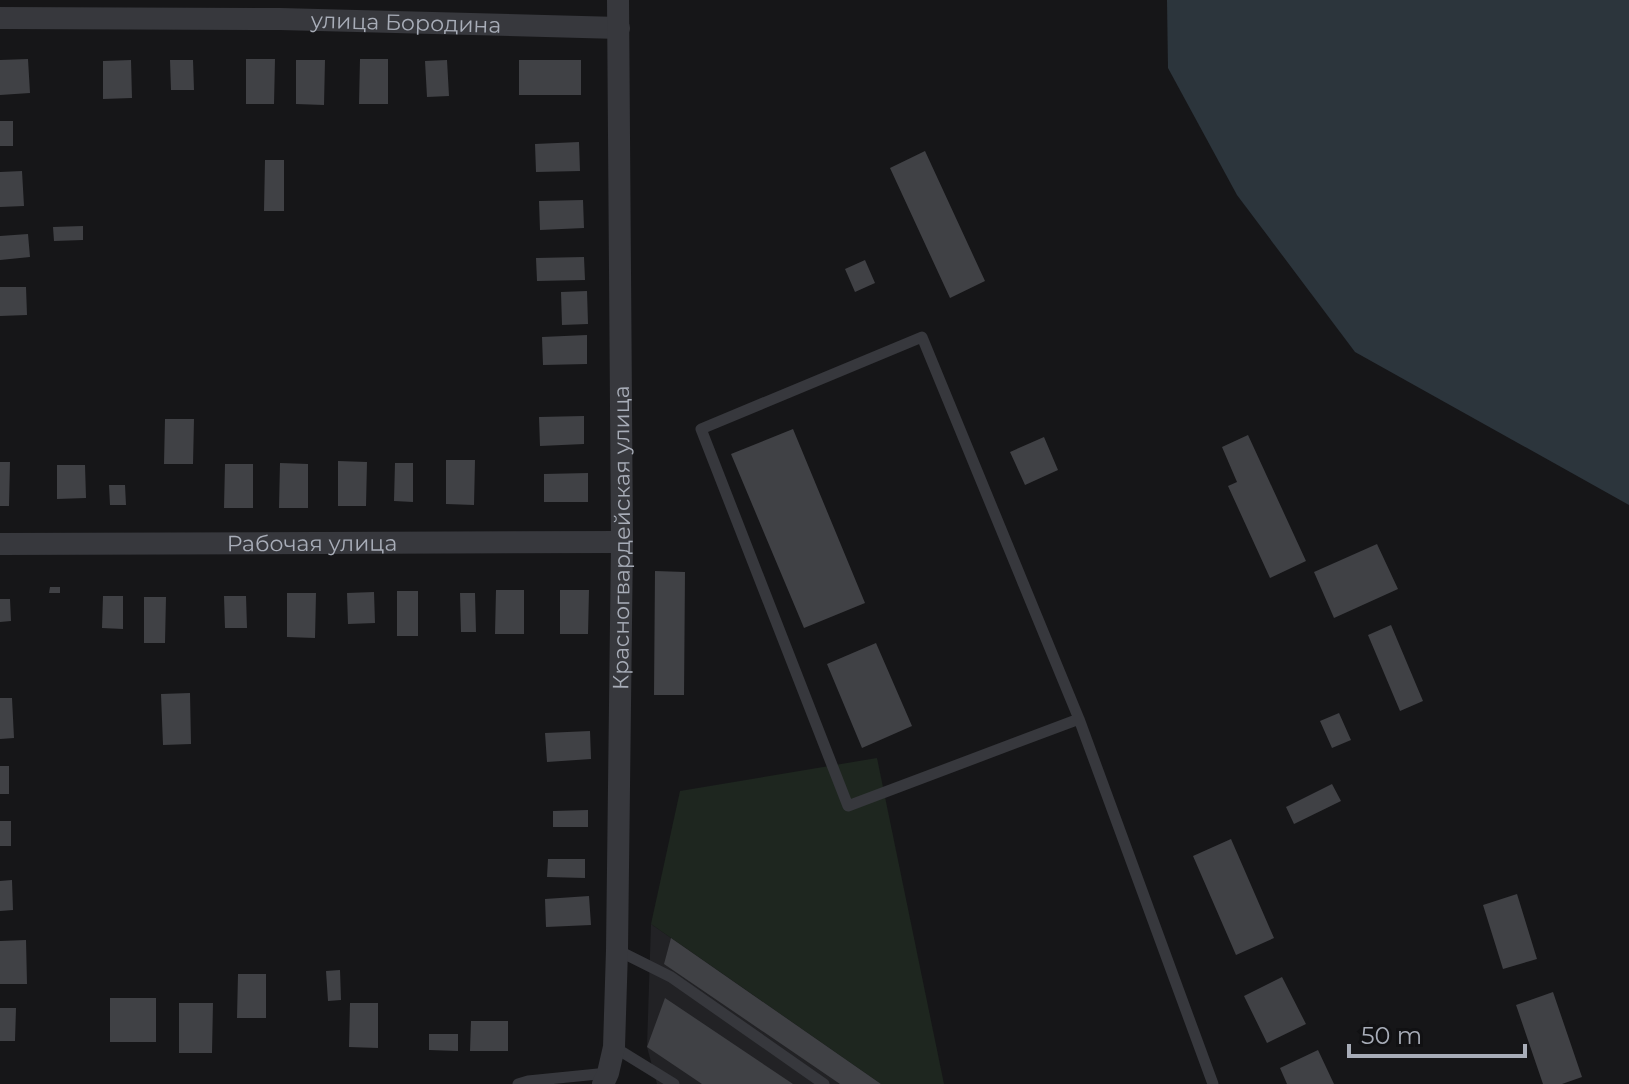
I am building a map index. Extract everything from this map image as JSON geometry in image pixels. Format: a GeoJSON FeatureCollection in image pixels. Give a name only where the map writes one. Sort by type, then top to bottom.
{"type":"FeatureCollection","features":[{"type":"Feature","properties":{"kind":"street","name":"Красногвардейская улица"},"geometry":{"type":"LineString","coordinates":[[606,1080],[614,1047],[617,950],[622,542],[618,0]]}},
{"type":"Feature","properties":{"kind":"street","name":"улица Бородина"},"geometry":{"type":"LineString","coordinates":[[0,18],[280,19],[619,28]]}},
{"type":"Feature","properties":{"kind":"street","name":"Рабочая улица"},"geometry":{"type":"LineString","coordinates":[[0,544],[622,542]]}},
{"type":"Feature","properties":{"kind":"lane"},"geometry":{"type":"LineString","coordinates":[[1079,719],[848,806],[701,429],[922,337],[1079,719],[1213,1084]]}},
{"type":"Feature","properties":{"kind":"lane"},"geometry":{"type":"LineString","coordinates":[[617,950],[671,977],[824,1084]]}},
{"type":"Feature","properties":{"kind":"lane"},"geometry":{"type":"LineString","coordinates":[[614,1047],[674,1084]]}},
{"type":"Feature","properties":{"kind":"lane"},"geometry":{"type":"LineString","coordinates":[[518,1084],[528,1081],[606,1080]]}},
{"type":"Feature","properties":{"kind":"shaded area"},"geometry":{"type":"Polygon","coordinates":[[[1167,0],[1629,0],[1629,505],[1355,352],[1237,195],[1168,68],[1167,0]]]}},
{"type":"Feature","properties":{"kind":"shaded area"},"geometry":{"type":"Polygon","coordinates":[[[877,758],[944,1084],[881,1084],[651,924],[680,791],[877,758]]]}},
{"type":"Feature","properties":{"kind":"shaded area"},"geometry":{"type":"Polygon","coordinates":[[[651,924],[881,1084],[657,1084],[647,1047],[651,924]]]}},
{"type":"Feature","properties":{"kind":"building"},"geometry":{"type":"Polygon","coordinates":[[[28,59],[30,93],[0,95],[0,60],[28,59]]]}},
{"type":"Feature","properties":{"kind":"building"},"geometry":{"type":"Polygon","coordinates":[[[246,59],[275,59],[274,104],[246,104],[246,59]]]}},
{"type":"Feature","properties":{"kind":"building"},"geometry":{"type":"Polygon","coordinates":[[[360,59],[388,59],[388,104],[359,104],[360,59]]]}},
{"type":"Feature","properties":{"kind":"building"},"geometry":{"type":"Polygon","coordinates":[[[131,60],[132,98],[103,99],[103,61],[131,60]]]}},
{"type":"Feature","properties":{"kind":"building"},"geometry":{"type":"Polygon","coordinates":[[[170,60],[193,60],[194,90],[171,90],[170,60]]]}},
{"type":"Feature","properties":{"kind":"building"},"geometry":{"type":"Polygon","coordinates":[[[296,60],[325,60],[324,105],[296,104],[296,60]]]}},
{"type":"Feature","properties":{"kind":"building"},"geometry":{"type":"Polygon","coordinates":[[[447,60],[449,96],[427,97],[425,61],[447,60]]]}},
{"type":"Feature","properties":{"kind":"building"},"geometry":{"type":"Polygon","coordinates":[[[519,60],[581,60],[581,95],[519,95],[519,60]]]}},
{"type":"Feature","properties":{"kind":"building"},"geometry":{"type":"Polygon","coordinates":[[[0,121],[13,121],[13,146],[0,146],[0,121]]]}},
{"type":"Feature","properties":{"kind":"building"},"geometry":{"type":"Polygon","coordinates":[[[579,142],[580,171],[536,172],[535,144],[579,142]]]}},
{"type":"Feature","properties":{"kind":"building"},"geometry":{"type":"Polygon","coordinates":[[[925,151],[985,281],[950,298],[890,168],[925,151]]]}},
{"type":"Feature","properties":{"kind":"building"},"geometry":{"type":"Polygon","coordinates":[[[265,160],[284,160],[284,211],[264,211],[265,160]]]}},
{"type":"Feature","properties":{"kind":"building"},"geometry":{"type":"Polygon","coordinates":[[[22,171],[24,206],[0,207],[0,172],[22,171]]]}},
{"type":"Feature","properties":{"kind":"building"},"geometry":{"type":"Polygon","coordinates":[[[583,200],[584,228],[540,230],[539,201],[583,200]]]}},
{"type":"Feature","properties":{"kind":"building"},"geometry":{"type":"Polygon","coordinates":[[[83,226],[83,240],[54,241],[53,227],[83,226]]]}},
{"type":"Feature","properties":{"kind":"building"},"geometry":{"type":"Polygon","coordinates":[[[28,234],[30,257],[0,260],[0,236],[28,234]]]}},
{"type":"Feature","properties":{"kind":"building"},"geometry":{"type":"Polygon","coordinates":[[[584,257],[585,280],[537,281],[536,258],[584,257]]]}},
{"type":"Feature","properties":{"kind":"building"},"geometry":{"type":"Polygon","coordinates":[[[865,260],[875,283],[855,292],[845,269],[865,260]]]}},
{"type":"Feature","properties":{"kind":"building"},"geometry":{"type":"Polygon","coordinates":[[[0,287],[26,287],[27,315],[0,316],[0,287]]]}},
{"type":"Feature","properties":{"kind":"building"},"geometry":{"type":"Polygon","coordinates":[[[587,291],[588,324],[562,325],[561,292],[587,291]]]}},
{"type":"Feature","properties":{"kind":"building"},"geometry":{"type":"Polygon","coordinates":[[[587,335],[587,364],[543,365],[542,337],[587,335]]]}},
{"type":"Feature","properties":{"kind":"building"},"geometry":{"type":"Polygon","coordinates":[[[584,416],[584,444],[540,446],[539,417],[584,416]]]}},
{"type":"Feature","properties":{"kind":"building"},"geometry":{"type":"Polygon","coordinates":[[[165,419],[194,419],[193,464],[164,464],[165,419]]]}},
{"type":"Feature","properties":{"kind":"building"},"geometry":{"type":"Polygon","coordinates":[[[793,429],[865,603],[804,628],[731,454],[793,429]]]}},
{"type":"Feature","properties":{"kind":"building"},"geometry":{"type":"Polygon","coordinates":[[[1248,435],[1306,561],[1270,578],[1228,486],[1237,482],[1222,447],[1248,435]]]}},
{"type":"Feature","properties":{"kind":"building"},"geometry":{"type":"Polygon","coordinates":[[[1044,437],[1058,470],[1025,485],[1010,452],[1044,437]]]}},
{"type":"Feature","properties":{"kind":"building"},"geometry":{"type":"Polygon","coordinates":[[[446,460],[475,460],[474,505],[446,504],[446,460]]]}},
{"type":"Feature","properties":{"kind":"building"},"geometry":{"type":"Polygon","coordinates":[[[338,461],[367,462],[366,506],[338,506],[338,461]]]}},
{"type":"Feature","properties":{"kind":"building"},"geometry":{"type":"Polygon","coordinates":[[[0,462],[10,462],[9,506],[0,506],[0,462]]]}},
{"type":"Feature","properties":{"kind":"building"},"geometry":{"type":"Polygon","coordinates":[[[280,463],[308,464],[308,508],[279,508],[280,463]]]}},
{"type":"Feature","properties":{"kind":"building"},"geometry":{"type":"Polygon","coordinates":[[[395,463],[413,463],[413,502],[394,501],[395,463]]]}},
{"type":"Feature","properties":{"kind":"building"},"geometry":{"type":"Polygon","coordinates":[[[225,464],[253,464],[253,508],[224,508],[225,464]]]}},
{"type":"Feature","properties":{"kind":"building"},"geometry":{"type":"Polygon","coordinates":[[[57,465],[85,465],[86,498],[57,499],[57,465]]]}},
{"type":"Feature","properties":{"kind":"building"},"geometry":{"type":"Polygon","coordinates":[[[588,473],[588,502],[544,502],[544,474],[588,473]]]}},
{"type":"Feature","properties":{"kind":"building"},"geometry":{"type":"Polygon","coordinates":[[[109,485],[125,485],[126,505],[110,505],[109,485]]]}},
{"type":"Feature","properties":{"kind":"building"},"geometry":{"type":"Polygon","coordinates":[[[1377,544],[1398,589],[1334,618],[1314,572],[1377,544]]]}},
{"type":"Feature","properties":{"kind":"building"},"geometry":{"type":"Polygon","coordinates":[[[655,571],[685,572],[684,695],[654,695],[655,571]]]}},
{"type":"Feature","properties":{"kind":"building"},"geometry":{"type":"Polygon","coordinates":[[[50,587],[60,587],[60,593],[49,593],[50,587]]]}},
{"type":"Feature","properties":{"kind":"building"},"geometry":{"type":"Polygon","coordinates":[[[496,590],[524,590],[524,634],[495,634],[496,590]]]}},
{"type":"Feature","properties":{"kind":"building"},"geometry":{"type":"Polygon","coordinates":[[[560,590],[589,590],[588,634],[560,634],[560,590]]]}},
{"type":"Feature","properties":{"kind":"building"},"geometry":{"type":"Polygon","coordinates":[[[397,591],[418,591],[418,636],[397,636],[397,591]]]}},
{"type":"Feature","properties":{"kind":"building"},"geometry":{"type":"Polygon","coordinates":[[[374,592],[375,623],[348,624],[347,593],[374,592]]]}},
{"type":"Feature","properties":{"kind":"building"},"geometry":{"type":"Polygon","coordinates":[[[287,593],[316,593],[315,638],[287,637],[287,593]]]}},
{"type":"Feature","properties":{"kind":"building"},"geometry":{"type":"Polygon","coordinates":[[[460,593],[475,593],[476,632],[461,632],[460,593]]]}},
{"type":"Feature","properties":{"kind":"building"},"geometry":{"type":"Polygon","coordinates":[[[103,596],[123,596],[123,629],[102,628],[103,596]]]}},
{"type":"Feature","properties":{"kind":"building"},"geometry":{"type":"Polygon","coordinates":[[[224,596],[246,596],[247,628],[225,628],[224,596]]]}},
{"type":"Feature","properties":{"kind":"building"},"geometry":{"type":"Polygon","coordinates":[[[144,597],[166,597],[165,643],[144,643],[144,597]]]}},
{"type":"Feature","properties":{"kind":"building"},"geometry":{"type":"Polygon","coordinates":[[[0,599],[10,599],[11,621],[0,622],[0,599]]]}},
{"type":"Feature","properties":{"kind":"building"},"geometry":{"type":"Polygon","coordinates":[[[1391,625],[1423,701],[1400,711],[1368,635],[1391,625]]]}},
{"type":"Feature","properties":{"kind":"building"},"geometry":{"type":"Polygon","coordinates":[[[876,643],[912,726],[862,748],[827,664],[876,643]]]}},
{"type":"Feature","properties":{"kind":"building"},"geometry":{"type":"Polygon","coordinates":[[[190,693],[191,744],[163,745],[161,694],[190,693]]]}},
{"type":"Feature","properties":{"kind":"building"},"geometry":{"type":"Polygon","coordinates":[[[0,698],[12,698],[14,738],[0,739],[0,698]]]}},
{"type":"Feature","properties":{"kind":"building"},"geometry":{"type":"Polygon","coordinates":[[[1339,713],[1351,740],[1332,748],[1320,721],[1339,713]]]}},
{"type":"Feature","properties":{"kind":"building"},"geometry":{"type":"Polygon","coordinates":[[[590,731],[591,759],[547,762],[545,733],[590,731]]]}},
{"type":"Feature","properties":{"kind":"building"},"geometry":{"type":"Polygon","coordinates":[[[0,766],[9,766],[9,794],[0,794],[0,766]]]}},
{"type":"Feature","properties":{"kind":"building"},"geometry":{"type":"Polygon","coordinates":[[[1332,784],[1341,801],[1294,824],[1286,807],[1332,784]]]}},
{"type":"Feature","properties":{"kind":"building"},"geometry":{"type":"Polygon","coordinates":[[[588,810],[588,827],[553,827],[553,811],[588,810]]]}},
{"type":"Feature","properties":{"kind":"building"},"geometry":{"type":"Polygon","coordinates":[[[0,821],[11,821],[11,846],[0,846],[0,821]]]}},
{"type":"Feature","properties":{"kind":"building"},"geometry":{"type":"Polygon","coordinates":[[[1231,839],[1274,938],[1236,955],[1193,856],[1231,839]]]}},
{"type":"Feature","properties":{"kind":"building"},"geometry":{"type":"Polygon","coordinates":[[[548,859],[585,859],[585,878],[547,877],[548,859]]]}},
{"type":"Feature","properties":{"kind":"building"},"geometry":{"type":"Polygon","coordinates":[[[12,880],[13,910],[0,911],[0,881],[12,880]]]}},
{"type":"Feature","properties":{"kind":"building"},"geometry":{"type":"Polygon","coordinates":[[[1517,894],[1537,959],[1503,969],[1483,905],[1517,894]]]}},
{"type":"Feature","properties":{"kind":"building"},"geometry":{"type":"Polygon","coordinates":[[[589,896],[591,925],[546,927],[545,899],[589,896]]]}},
{"type":"Feature","properties":{"kind":"building"},"geometry":{"type":"Polygon","coordinates":[[[671,938],[881,1084],[840,1084],[664,964],[671,938]]]}},
{"type":"Feature","properties":{"kind":"building"},"geometry":{"type":"Polygon","coordinates":[[[26,940],[27,984],[0,984],[0,941],[26,940]]]}},
{"type":"Feature","properties":{"kind":"building"},"geometry":{"type":"Polygon","coordinates":[[[340,970],[341,1000],[328,1001],[326,971],[340,970]]]}},
{"type":"Feature","properties":{"kind":"building"},"geometry":{"type":"Polygon","coordinates":[[[238,974],[266,974],[266,1018],[237,1018],[238,974]]]}},
{"type":"Feature","properties":{"kind":"building"},"geometry":{"type":"Polygon","coordinates":[[[1282,977],[1306,1024],[1267,1043],[1244,996],[1282,977]]]}},
{"type":"Feature","properties":{"kind":"building"},"geometry":{"type":"Polygon","coordinates":[[[1553,992],[1582,1077],[1562,1084],[1543,1084],[1516,1005],[1553,992]]]}},
{"type":"Feature","properties":{"kind":"building"},"geometry":{"type":"Polygon","coordinates":[[[110,998],[156,998],[156,1042],[110,1042],[110,998]]]}},
{"type":"Feature","properties":{"kind":"building"},"geometry":{"type":"Polygon","coordinates":[[[665,998],[793,1084],[702,1084],[647,1047],[665,998]]]}},
{"type":"Feature","properties":{"kind":"building"},"geometry":{"type":"Polygon","coordinates":[[[179,1003],[213,1003],[212,1053],[179,1053],[179,1003]]]}},
{"type":"Feature","properties":{"kind":"building"},"geometry":{"type":"Polygon","coordinates":[[[350,1003],[378,1003],[378,1048],[349,1047],[350,1003]]]}},
{"type":"Feature","properties":{"kind":"building"},"geometry":{"type":"Polygon","coordinates":[[[0,1008],[16,1008],[15,1041],[0,1041],[0,1008]]]}},
{"type":"Feature","properties":{"kind":"building"},"geometry":{"type":"Polygon","coordinates":[[[471,1021],[508,1021],[508,1051],[470,1051],[471,1021]]]}},
{"type":"Feature","properties":{"kind":"building"},"geometry":{"type":"Polygon","coordinates":[[[429,1034],[458,1034],[458,1051],[429,1050],[429,1034]]]}},
{"type":"Feature","properties":{"kind":"building"},"geometry":{"type":"Polygon","coordinates":[[[1318,1050],[1334,1084],[1287,1084],[1280,1068],[1318,1050]]]}}]}
